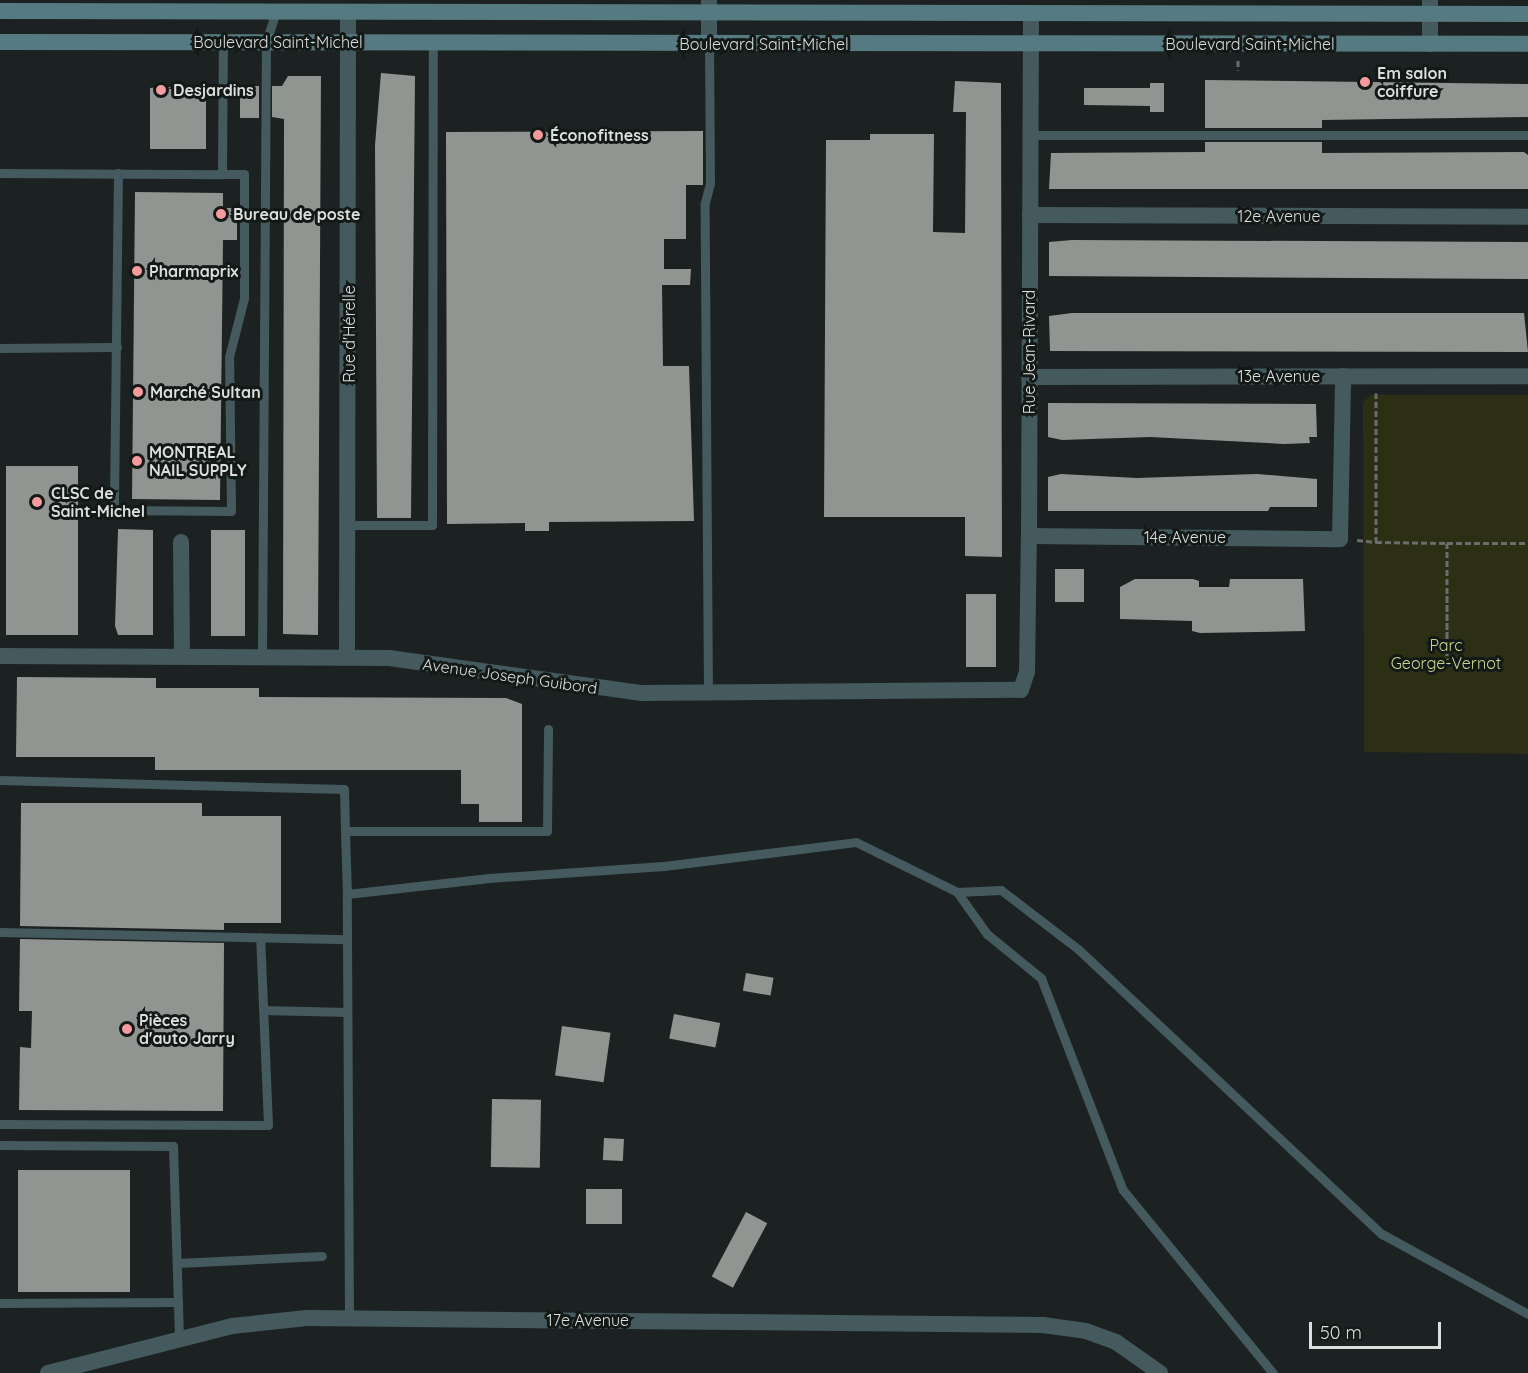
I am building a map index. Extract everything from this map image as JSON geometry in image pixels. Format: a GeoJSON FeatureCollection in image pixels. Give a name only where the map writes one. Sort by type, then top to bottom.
{"type":"FeatureCollection","features":[{"type":"Feature","properties":{"kind":"main road","name":"Boulevard Saint-Michel"},"geometry":{"type":"LineString","coordinates":[[0,11],[128,6],[276,12],[709,6],[1031,13],[1430,7],[1528,14]]}},
{"type":"Feature","properties":{"kind":"main road","name":"Boulevard Saint-Michel"},"geometry":{"type":"LineString","coordinates":[[0,42],[1528,44]]}},
{"type":"Feature","properties":{"kind":"street"},"geometry":{"type":"LineString","coordinates":[[709,6],[709,43]]}},
{"type":"Feature","properties":{"kind":"street"},"geometry":{"type":"LineString","coordinates":[[1430,7],[1430,44]]}},
{"type":"Feature","properties":{"kind":"street","name":"Rue d'Hérelle"},"geometry":{"type":"LineString","coordinates":[[347,656],[348,12]]}},
{"type":"Feature","properties":{"kind":"street","name":"Rue Jean-Rivard"},"geometry":{"type":"LineString","coordinates":[[1021,690],[1027,672],[1031,13]]}},
{"type":"Feature","properties":{"kind":"street","name":"12e Avenue"},"geometry":{"type":"LineString","coordinates":[[1030,215],[1528,217]]}},
{"type":"Feature","properties":{"kind":"street","name":"13e Avenue"},"geometry":{"type":"LineString","coordinates":[[1029,376],[1528,376]]}},
{"type":"Feature","properties":{"kind":"street","name":"14e Avenue"},"geometry":{"type":"LineString","coordinates":[[1029,536],[1340,539],[1343,376]]}},
{"type":"Feature","properties":{"kind":"street"},"geometry":{"type":"LineString","coordinates":[[181,542],[182,656]]}},
{"type":"Feature","properties":{"kind":"street","name":"Avenue Joseph Guibord"},"geometry":{"type":"LineString","coordinates":[[0,656],[347,656],[594,689],[708,694],[1021,690]]}},
{"type":"Feature","properties":{"kind":"street","name":"17e Avenue"},"geometry":{"type":"LineString","coordinates":[[48,1373],[263,1321],[348,1318],[1043,1325],[1086,1331],[1130,1350],[1160,1373]]}},
{"type":"Feature","properties":{"kind":"lane"},"geometry":{"type":"LineString","coordinates":[[262,656],[266,42],[276,12]]}},
{"type":"Feature","properties":{"kind":"lane"},"geometry":{"type":"LineString","coordinates":[[222,174],[223,42]]}},
{"type":"Feature","properties":{"kind":"lane"},"geometry":{"type":"LineString","coordinates":[[349,525],[432,525],[433,42]]}},
{"type":"Feature","properties":{"kind":"lane"},"geometry":{"type":"LineString","coordinates":[[708,694],[705,203],[710,183],[709,43]]}},
{"type":"Feature","properties":{"kind":"lane"},"geometry":{"type":"LineString","coordinates":[[1030,135],[1528,135]]}},
{"type":"Feature","properties":{"kind":"lane"},"geometry":{"type":"LineString","coordinates":[[0,173],[118,173],[244,174],[244,298],[229,357],[231,511],[114,510],[118,173]]}},
{"type":"Feature","properties":{"kind":"lane"},"geometry":{"type":"LineString","coordinates":[[0,348],[117,347]]}},
{"type":"Feature","properties":{"kind":"lane"},"geometry":{"type":"LineString","coordinates":[[345,831],[547,831],[548,729]]}},
{"type":"Feature","properties":{"kind":"lane"},"geometry":{"type":"LineString","coordinates":[[0,780],[344,789],[347,894],[348,1318]]}},
{"type":"Feature","properties":{"kind":"lane"},"geometry":{"type":"LineString","coordinates":[[347,894],[489,878],[664,866],[856,842],[957,892],[987,934],[1041,978],[1123,1190],[1273,1373]]}},
{"type":"Feature","properties":{"kind":"lane"},"geometry":{"type":"LineString","coordinates":[[957,892],[1001,890],[1078,950],[1382,1234],[1528,1314]]}},
{"type":"Feature","properties":{"kind":"lane"},"geometry":{"type":"LineString","coordinates":[[0,932],[347,939]]}},
{"type":"Feature","properties":{"kind":"lane"},"geometry":{"type":"LineString","coordinates":[[0,1124],[268,1125],[260,937]]}},
{"type":"Feature","properties":{"kind":"lane"},"geometry":{"type":"LineString","coordinates":[[263,1010],[347,1012]]}},
{"type":"Feature","properties":{"kind":"lane"},"geometry":{"type":"LineString","coordinates":[[0,1145],[173,1146],[179,1340]]}},
{"type":"Feature","properties":{"kind":"lane"},"geometry":{"type":"LineString","coordinates":[[177,1263],[322,1256]]}},
{"type":"Feature","properties":{"kind":"lane"},"geometry":{"type":"LineString","coordinates":[[0,1303],[178,1302]]}},
{"type":"Feature","properties":{"kind":"path"},"geometry":{"type":"LineString","coordinates":[[1238,60],[1238,70]]}},
{"type":"Feature","properties":{"kind":"path"},"geometry":{"type":"LineString","coordinates":[[1376,376],[1376,542],[1528,543]]}},
{"type":"Feature","properties":{"kind":"path"},"geometry":{"type":"LineString","coordinates":[[1447,543],[1447,665]]}},
{"type":"Feature","properties":{"kind":"green space","name":"Parc George-Vernot"},"geometry":{"type":"Polygon","coordinates":[[[1371,395],[1528,395],[1528,754],[1364,752],[1363,402],[1371,395]]]}},
{"type":"Feature","properties":{"kind":"building"},"geometry":{"type":"Polygon","coordinates":[[[381,73],[415,76],[411,518],[377,518],[375,145],[381,73]]]}},
{"type":"Feature","properties":{"kind":"building"},"geometry":{"type":"Polygon","coordinates":[[[288,76],[321,76],[318,635],[283,634],[284,119],[272,117],[272,86],[282,86],[288,76]]]}},
{"type":"Feature","properties":{"kind":"building"},"geometry":{"type":"Polygon","coordinates":[[[1205,80],[1528,84],[1528,117],[1322,120],[1322,128],[1205,128],[1205,80]]]}},
{"type":"Feature","properties":{"kind":"building"},"geometry":{"type":"Polygon","coordinates":[[[955,81],[1001,83],[1002,557],[965,556],[965,517],[824,517],[826,140],[870,140],[870,134],[934,134],[933,232],[965,233],[966,112],[953,112],[955,81]]]}},
{"type":"Feature","properties":{"kind":"building"},"geometry":{"type":"Polygon","coordinates":[[[1150,83],[1164,83],[1164,112],[1150,112],[1150,106],[1084,105],[1084,88],[1150,88],[1150,83]]]}},
{"type":"Feature","properties":{"kind":"building"},"geometry":{"type":"Polygon","coordinates":[[[240,86],[259,86],[259,118],[240,118],[240,86]]]}},
{"type":"Feature","properties":{"kind":"building"},"geometry":{"type":"Polygon","coordinates":[[[206,87],[206,149],[150,149],[150,88],[206,87]]]}},
{"type":"Feature","properties":{"kind":"building"},"geometry":{"type":"Polygon","coordinates":[[[703,131],[703,185],[686,185],[686,239],[664,239],[664,269],[691,269],[690,285],[662,285],[663,366],[689,366],[694,521],[549,522],[549,531],[525,531],[525,523],[447,524],[446,132],[703,131]]]}},
{"type":"Feature","properties":{"kind":"building"},"geometry":{"type":"Polygon","coordinates":[[[1205,142],[1322,142],[1322,153],[1524,152],[1528,155],[1528,189],[1049,189],[1051,153],[1205,152],[1205,142]]]}},
{"type":"Feature","properties":{"kind":"building"},"geometry":{"type":"Polygon","coordinates":[[[135,192],[223,193],[223,208],[237,208],[237,240],[223,240],[220,500],[132,499],[135,192]]]}},
{"type":"Feature","properties":{"kind":"building"},"geometry":{"type":"Polygon","coordinates":[[[1072,240],[1528,242],[1528,279],[1049,276],[1049,242],[1072,240]]]}},
{"type":"Feature","properties":{"kind":"building"},"geometry":{"type":"Polygon","coordinates":[[[1072,313],[1524,313],[1528,352],[1050,351],[1049,316],[1072,313]]]}},
{"type":"Feature","properties":{"kind":"building"},"geometry":{"type":"Polygon","coordinates":[[[1048,403],[1316,404],[1317,437],[1309,437],[1310,443],[1284,444],[1150,437],[1062,440],[1048,437],[1048,403]]]}},
{"type":"Feature","properties":{"kind":"building"},"geometry":{"type":"Polygon","coordinates":[[[6,466],[78,466],[78,635],[6,635],[6,466]]]}},
{"type":"Feature","properties":{"kind":"building"},"geometry":{"type":"Polygon","coordinates":[[[1061,474],[1137,478],[1257,474],[1317,479],[1317,507],[1270,507],[1268,511],[1048,511],[1048,477],[1061,474]]]}},
{"type":"Feature","properties":{"kind":"building"},"geometry":{"type":"Polygon","coordinates":[[[118,529],[153,530],[153,635],[118,635],[115,626],[118,529]]]}},
{"type":"Feature","properties":{"kind":"building"},"geometry":{"type":"Polygon","coordinates":[[[211,530],[245,530],[245,636],[211,636],[211,530]]]}},
{"type":"Feature","properties":{"kind":"building"},"geometry":{"type":"Polygon","coordinates":[[[1055,569],[1084,569],[1084,602],[1055,602],[1055,569]]]}},
{"type":"Feature","properties":{"kind":"building"},"geometry":{"type":"Polygon","coordinates":[[[1135,579],[1193,579],[1199,581],[1199,587],[1229,587],[1230,579],[1303,579],[1305,631],[1200,633],[1192,631],[1192,621],[1120,619],[1120,587],[1135,579]]]}},
{"type":"Feature","properties":{"kind":"building"},"geometry":{"type":"Polygon","coordinates":[[[966,594],[996,594],[996,667],[966,667],[966,594]]]}},
{"type":"Feature","properties":{"kind":"building"},"geometry":{"type":"Polygon","coordinates":[[[17,677],[156,678],[156,688],[259,688],[259,697],[506,698],[522,704],[522,822],[479,822],[479,804],[461,804],[461,770],[155,770],[155,757],[16,757],[17,677]]]}},
{"type":"Feature","properties":{"kind":"building"},"geometry":{"type":"Polygon","coordinates":[[[21,803],[202,803],[202,816],[281,816],[281,923],[224,923],[224,930],[20,926],[21,803]]]}},
{"type":"Feature","properties":{"kind":"building","name":"Pièces d'auto Jarry"},"geometry":{"type":"Polygon","coordinates":[[[20,939],[224,943],[223,1111],[19,1110],[20,1047],[31,1048],[32,1011],[19,1011],[20,939]]]}},
{"type":"Feature","properties":{"kind":"building"},"geometry":{"type":"Polygon","coordinates":[[[746,973],[774,978],[770,996],[743,991],[746,973]]]}},
{"type":"Feature","properties":{"kind":"building"},"geometry":{"type":"Polygon","coordinates":[[[674,1014],[720,1023],[715,1048],[669,1039],[674,1014]]]}},
{"type":"Feature","properties":{"kind":"building"},"geometry":{"type":"Polygon","coordinates":[[[562,1026],[611,1033],[604,1082],[555,1076],[562,1026]]]}},
{"type":"Feature","properties":{"kind":"building"},"geometry":{"type":"Polygon","coordinates":[[[492,1099],[541,1100],[540,1168],[491,1167],[492,1099]]]}},
{"type":"Feature","properties":{"kind":"building"},"geometry":{"type":"Polygon","coordinates":[[[604,1138],[624,1139],[623,1161],[603,1160],[604,1138]]]}},
{"type":"Feature","properties":{"kind":"building"},"geometry":{"type":"Polygon","coordinates":[[[18,1170],[130,1170],[130,1292],[18,1292],[18,1170]]]}},
{"type":"Feature","properties":{"kind":"building"},"geometry":{"type":"Polygon","coordinates":[[[586,1189],[622,1189],[622,1224],[586,1224],[586,1189]]]}},
{"type":"Feature","properties":{"kind":"building"},"geometry":{"type":"Polygon","coordinates":[[[746,1212],[767,1223],[733,1288],[712,1276],[746,1212]]]}},
{"type":"Feature","properties":{"kind":"place","name":"Em salon coiffure"},"geometry":{"type":"Point","coordinates":[1365,82]}},
{"type":"Feature","properties":{"kind":"place","name":"Desjardins"},"geometry":{"type":"Point","coordinates":[161,90]}},
{"type":"Feature","properties":{"kind":"place","name":"Éconofitness"},"geometry":{"type":"Point","coordinates":[538,135]}},
{"type":"Feature","properties":{"kind":"place","name":"Bureau de poste"},"geometry":{"type":"Point","coordinates":[221,214]}},
{"type":"Feature","properties":{"kind":"place","name":"Pharmaprix"},"geometry":{"type":"Point","coordinates":[137,271]}},
{"type":"Feature","properties":{"kind":"place","name":"Marché Sultan"},"geometry":{"type":"Point","coordinates":[138,392]}},
{"type":"Feature","properties":{"kind":"place","name":"MONTREAL NAIL SUPPLY"},"geometry":{"type":"Point","coordinates":[137,461]}},
{"type":"Feature","properties":{"kind":"place","name":"CLSC de Saint-Michel"},"geometry":{"type":"Point","coordinates":[37,502]}},
{"type":"Feature","properties":{"kind":"place","name":"Pièces d'auto Jarry"},"geometry":{"type":"Point","coordinates":[127,1029]}}]}
